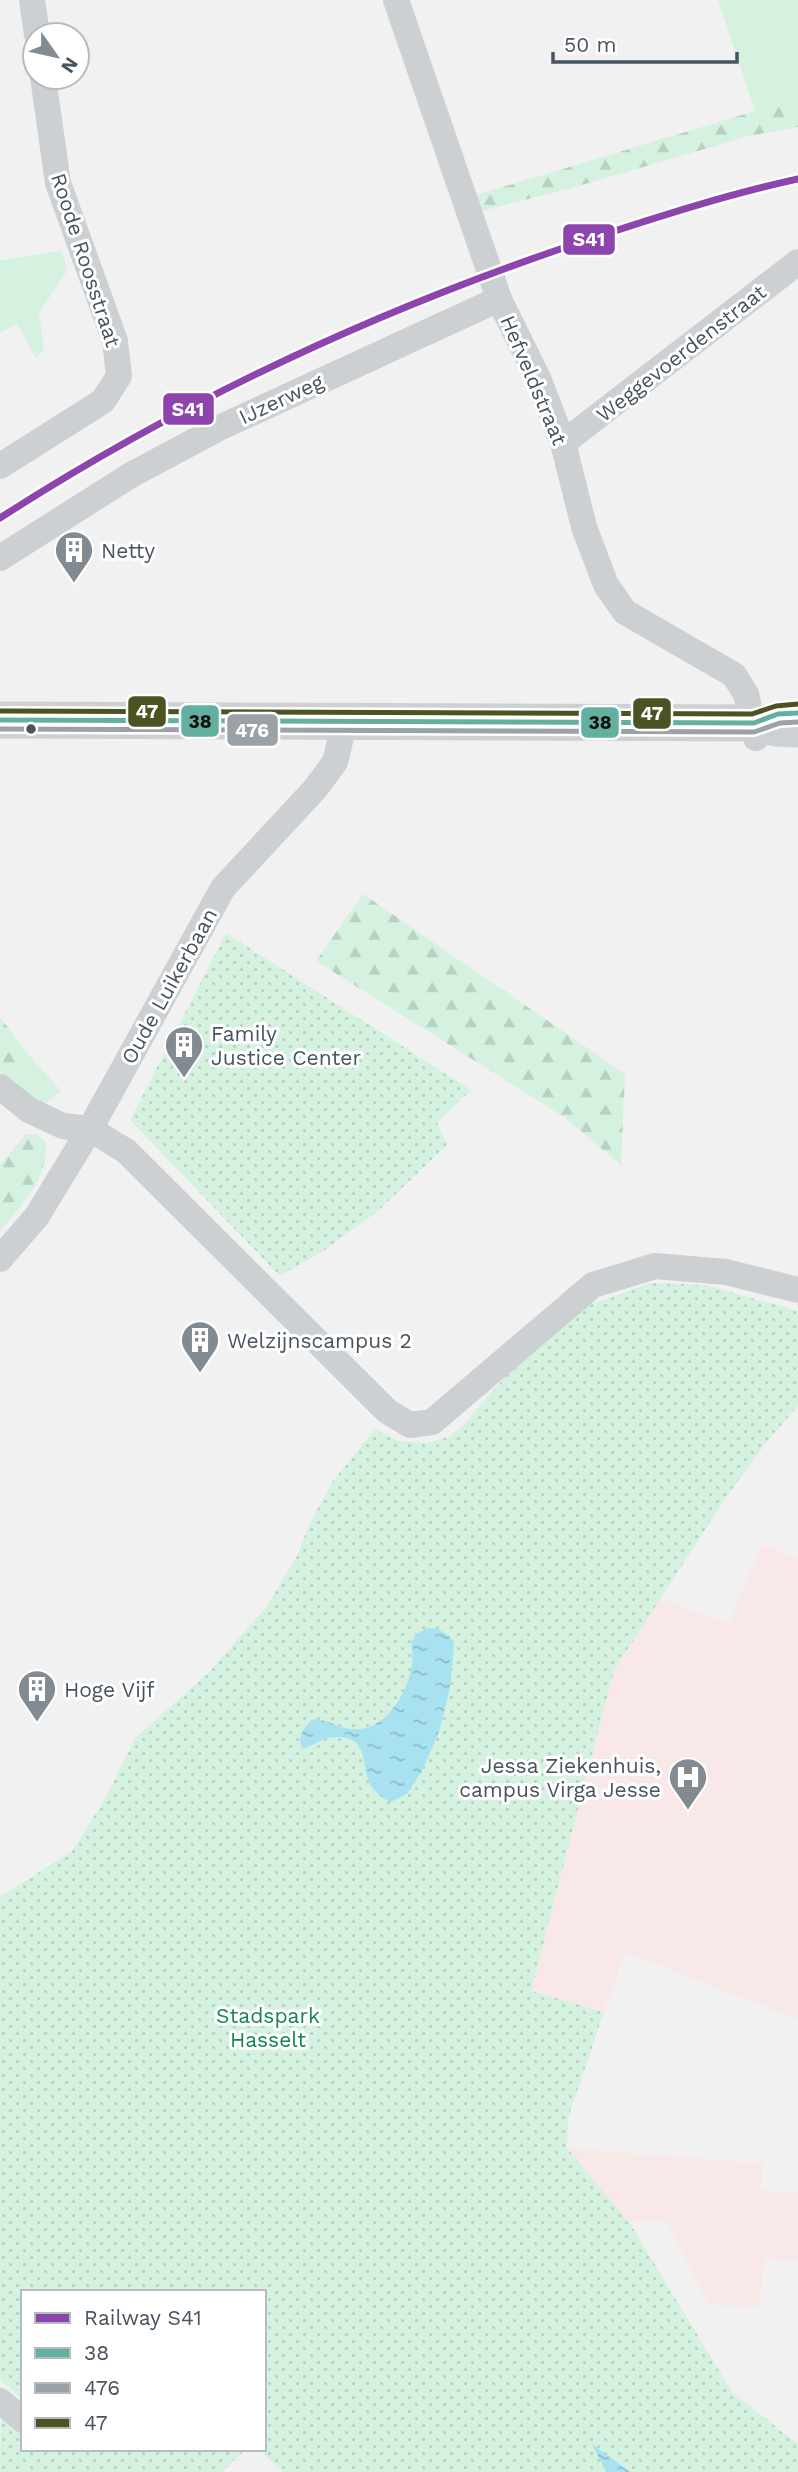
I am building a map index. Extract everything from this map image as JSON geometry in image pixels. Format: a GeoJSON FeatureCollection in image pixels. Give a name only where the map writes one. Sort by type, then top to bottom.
{"type":"FeatureCollection","features":[{"type":"Feature","properties":{"kind":"main road"},"geometry":{"type":"LineString","coordinates":[[755,732],[778,714],[798,713]]}},
{"type":"Feature","properties":{"kind":"main road"},"geometry":{"type":"LineString","coordinates":[[0,720],[345,721],[755,732],[798,729]]}},
{"type":"Feature","properties":{"kind":"street"},"geometry":{"type":"LineString","coordinates":[[32,0],[35,21]]}},
{"type":"Feature","properties":{"kind":"street","name":"Hefveldstraat"},"geometry":{"type":"LineString","coordinates":[[396,0],[499,299],[538,378],[563,443],[584,527],[606,585],[625,612],[734,675],[743,687],[755,732]]}},
{"type":"Feature","properties":{"kind":"street","name":"Roode Roosstraat"},"geometry":{"type":"LineString","coordinates":[[0,466],[103,401],[119,376],[115,341],[58,183],[45,91]]}},
{"type":"Feature","properties":{"kind":"street","name":"Weggevoerdenstraat"},"geometry":{"type":"LineString","coordinates":[[563,443],[798,262]]}},
{"type":"Feature","properties":{"kind":"street","name":"IJzerweg"},"geometry":{"type":"LineString","coordinates":[[0,558],[131,475],[219,428],[499,299]]}},
{"type":"Feature","properties":{"kind":"street","name":"Oude Luikerbaan"},"geometry":{"type":"LineString","coordinates":[[0,1259],[37,1216],[90,1129],[223,888],[315,789],[331,767],[345,721]]}},
{"type":"Feature","properties":{"kind":"street"},"geometry":{"type":"LineString","coordinates":[[0,1087],[29,1110],[63,1126],[90,1129],[126,1151],[387,1411],[410,1425],[432,1422],[593,1285],[655,1266],[726,1272],[798,1290]]}},
{"type":"Feature","properties":{"kind":"street"},"geometry":{"type":"LineString","coordinates":[[0,2401],[21,2418]]}},
{"type":"Feature","properties":{"kind":"shaded area","name":"Jessa Ziekenhuis, campus Virga Jesse"},"geometry":{"type":"Polygon","coordinates":[[[763,1544],[798,1558],[798,2020],[625,1952],[604,2012],[531,1991],[614,1670],[660,1598],[728,1623],[763,1544]]]}},
{"type":"Feature","properties":{"kind":"shaded area"},"geometry":{"type":"Polygon","coordinates":[[[567,2148],[763,2163],[761,2190],[798,2193],[798,2261],[765,2259],[758,2308],[708,2304],[665,2220],[627,2222],[567,2148]]]}},
{"type":"Feature","properties":{"kind":"green space"},"geometry":{"type":"Polygon","coordinates":[[[718,0],[798,0],[798,103],[755,111],[718,0]]]}},
{"type":"Feature","properties":{"kind":"green space"},"geometry":{"type":"Polygon","coordinates":[[[798,103],[798,127],[749,136],[478,212],[473,196],[755,111],[798,103]]]}},
{"type":"Feature","properties":{"kind":"green space"},"geometry":{"type":"Polygon","coordinates":[[[62,251],[67,271],[39,313],[44,349],[36,358],[17,324],[0,333],[0,260],[62,251]]]}},
{"type":"Feature","properties":{"kind":"green space"},"geometry":{"type":"Polygon","coordinates":[[[363,894],[625,1074],[621,1165],[564,1117],[316,961],[363,894]]]}},
{"type":"Feature","properties":{"kind":"green space"},"geometry":{"type":"Polygon","coordinates":[[[226,933],[471,1090],[437,1122],[447,1145],[378,1211],[323,1251],[280,1276],[130,1120],[226,933]]]}},
{"type":"Feature","properties":{"kind":"green space"},"geometry":{"type":"Polygon","coordinates":[[[0,1017],[29,1055],[2,1074],[0,1072],[0,1017]]]}},
{"type":"Feature","properties":{"kind":"green space"},"geometry":{"type":"Polygon","coordinates":[[[29,1055],[61,1091],[43,1105],[32,1102],[2,1074],[29,1055]]]}},
{"type":"Feature","properties":{"kind":"green space"},"geometry":{"type":"Polygon","coordinates":[[[26,1134],[37,1134],[46,1143],[42,1169],[32,1191],[0,1231],[0,1165],[26,1134]]]}},
{"type":"Feature","properties":{"kind":"green space","name":"Stadspark Hasselt"},"geometry":{"type":"Polygon","coordinates":[[[650,1283],[706,1285],[798,1311],[798,1406],[765,1444],[725,1499],[614,1670],[531,1991],[604,2012],[568,2118],[567,2148],[631,2225],[732,2392],[798,2444],[798,2472],[283,2472],[260,2451],[266,2451],[266,2290],[21,2290],[21,2398],[0,2379],[0,1897],[72,1851],[105,1799],[135,1738],[209,1672],[267,1606],[297,1556],[310,1523],[333,1481],[375,1429],[399,1441],[426,1443],[449,1437],[464,1424],[527,1352],[584,1307],[650,1283]]]}},
{"type":"Feature","properties":{"kind":"green space"},"geometry":{"type":"Polygon","coordinates":[[[1,2420],[17,2430],[21,2426],[21,2451],[244,2451],[222,2472],[0,2472],[1,2420]]]}},
{"type":"Feature","properties":{"kind":"water"},"geometry":{"type":"Polygon","coordinates":[[[428,1628],[438,1629],[450,1637],[454,1645],[450,1688],[439,1732],[422,1771],[407,1794],[391,1802],[379,1795],[370,1784],[362,1752],[353,1741],[329,1737],[302,1748],[301,1736],[313,1719],[354,1729],[371,1726],[380,1721],[395,1705],[407,1685],[412,1664],[413,1639],[428,1628]]]}},
{"type":"Feature","properties":{"kind":"water"},"geometry":{"type":"Polygon","coordinates":[[[592,2444],[630,2472],[606,2472],[592,2444]]]}},
{"type":"Feature","properties":{"kind":"rail line","name":"S41"},"geometry":{"type":"LineString","coordinates":[[0,518],[139,435],[283,361],[357,328],[432,297],[584,241],[663,215],[798,179]]}},
{"type":"Feature","properties":{"kind":"transit line","name":"47"},"geometry":{"type":"LineString","coordinates":[[0,711],[752,714],[776,706],[798,704]]}},
{"type":"Feature","properties":{"kind":"transit line","name":"38"},"geometry":{"type":"LineString","coordinates":[[0,720],[754,723],[778,714],[798,713]]}},
{"type":"Feature","properties":{"kind":"transit line","name":"476"},"geometry":{"type":"LineString","coordinates":[[0,729],[754,732],[780,723],[798,722]]}},
{"type":"Feature","properties":{"kind":"place","name":"Netty"},"geometry":{"type":"Point","coordinates":[74,584]}},
{"type":"Feature","properties":{"kind":"place","name":"Family Justice Center"},"geometry":{"type":"Point","coordinates":[184,1079]}},
{"type":"Feature","properties":{"kind":"place","name":"Welzijnscampus 2"},"geometry":{"type":"Point","coordinates":[200,1374]}},
{"type":"Feature","properties":{"kind":"place","name":"Hoge Vijf"},"geometry":{"type":"Point","coordinates":[37,1723]}},
{"type":"Feature","properties":{"kind":"place","name":"Jessa Ziekenhuis, campus Virga Jesse"},"geometry":{"type":"Point","coordinates":[688,1811]}}]}
